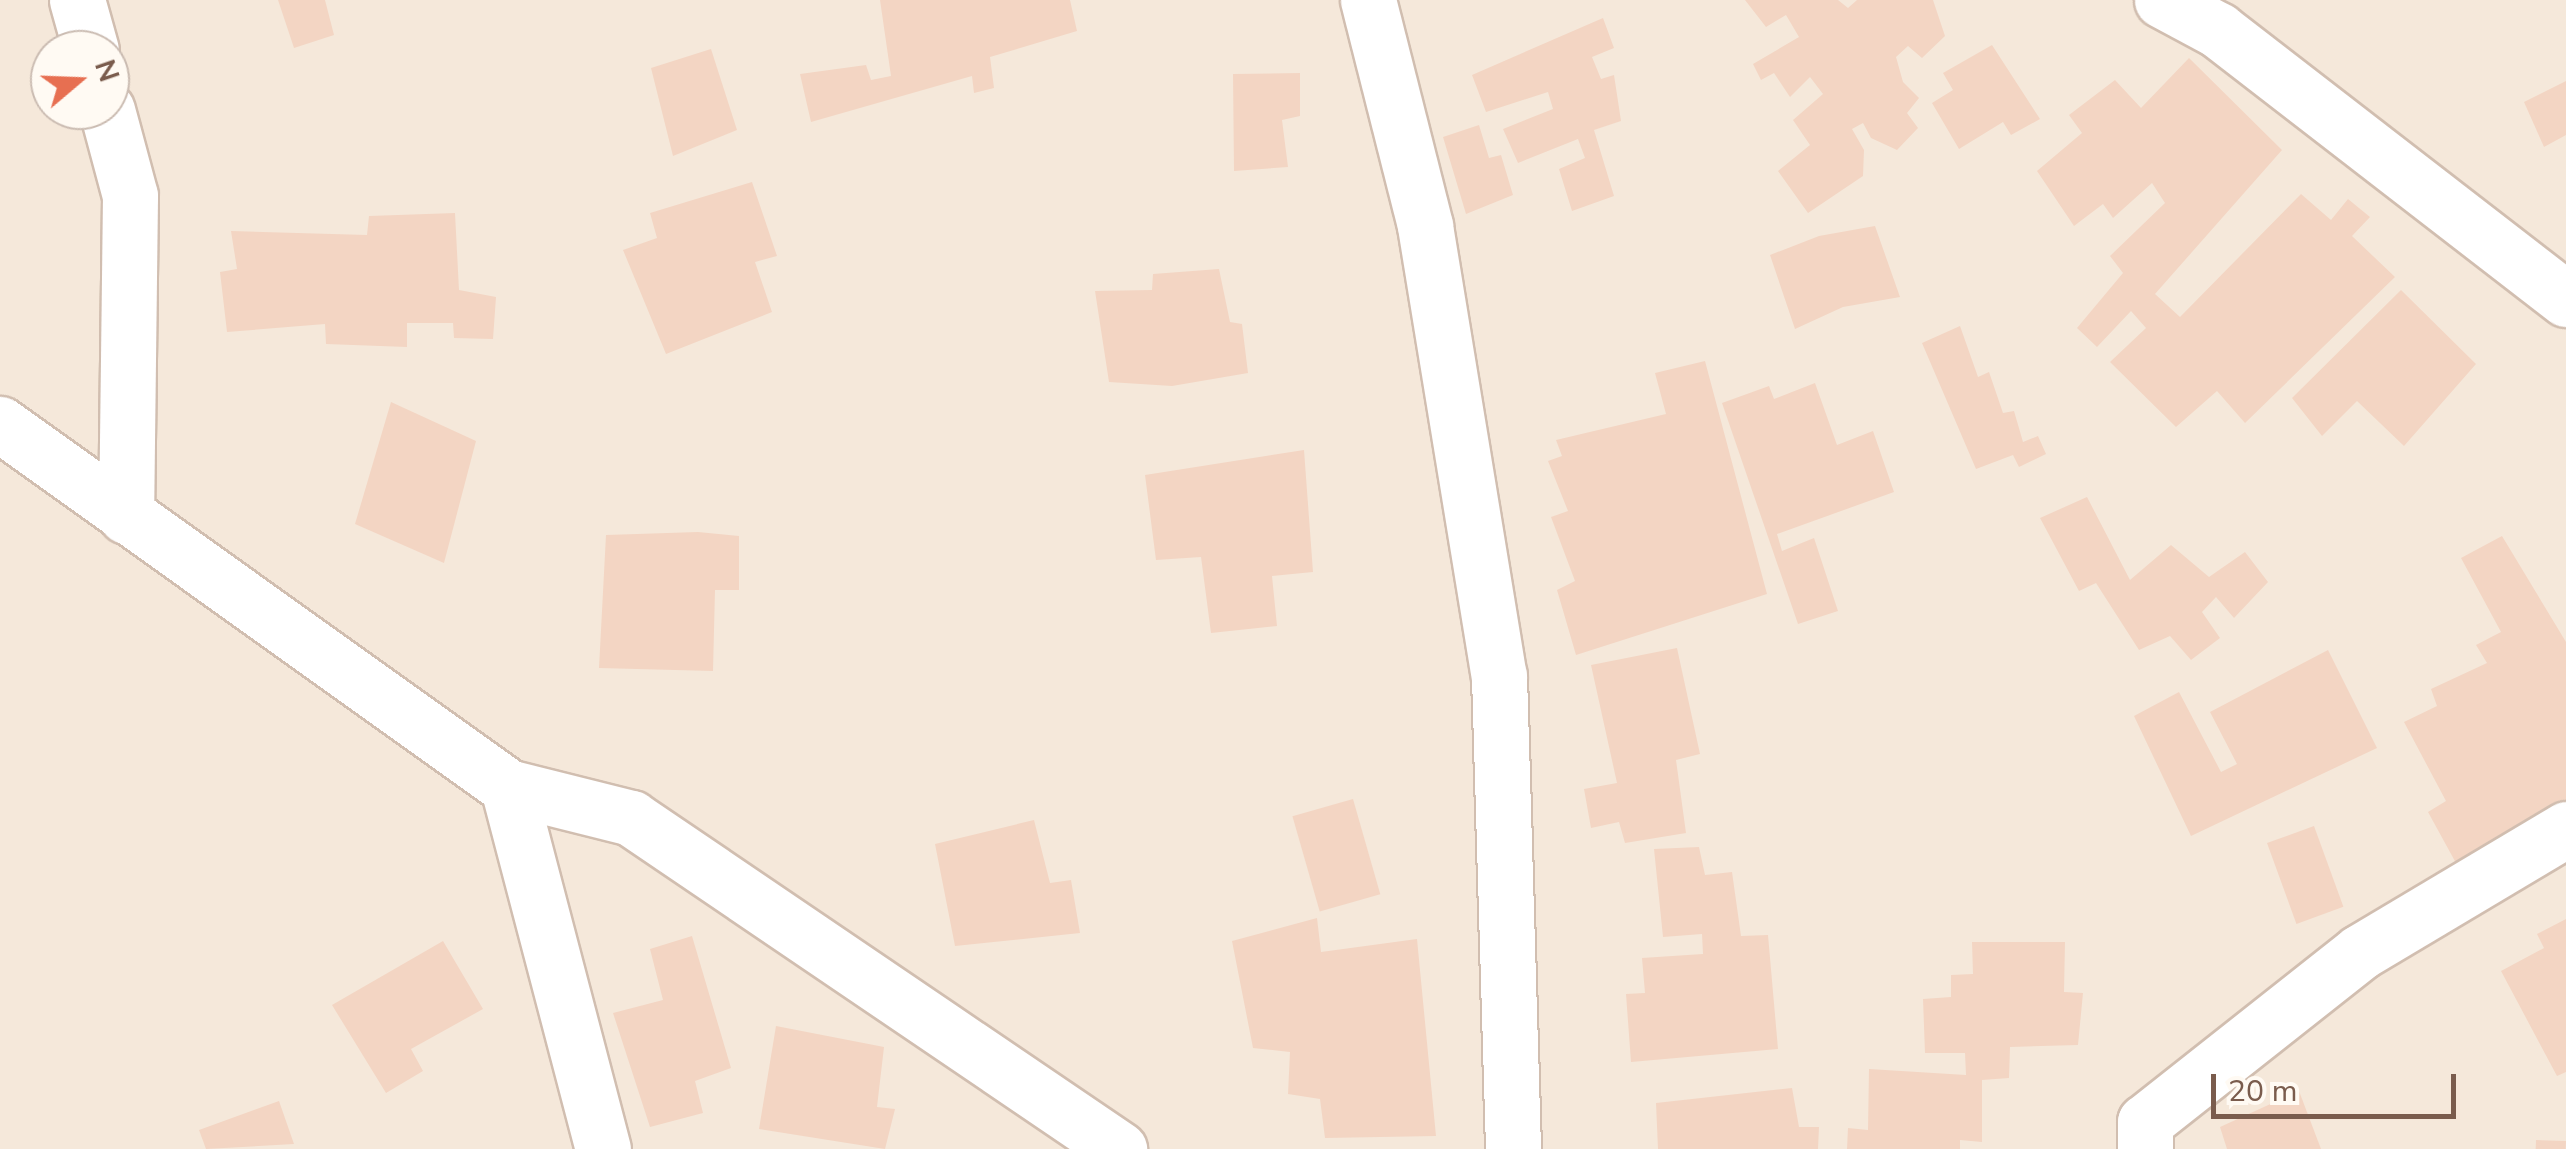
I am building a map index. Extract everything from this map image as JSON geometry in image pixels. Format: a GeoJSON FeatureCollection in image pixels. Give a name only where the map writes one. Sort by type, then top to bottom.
{"type":"FeatureCollection","features":[{"type":"Feature","properties":{"kind":"street"},"geometry":{"type":"LineString","coordinates":[[77,0],[85,30]]}},
{"type":"Feature","properties":{"kind":"street"},"geometry":{"type":"LineString","coordinates":[[1368,0],[1425,226],[1499,676],[1513,1149]]}},
{"type":"Feature","properties":{"kind":"street"},"geometry":{"type":"LineString","coordinates":[[2162,0],[2228,15],[2566,299]]}},
{"type":"Feature","properties":{"kind":"street"},"geometry":{"type":"LineString","coordinates":[[112,130],[130,196],[126,516]]}},
{"type":"Feature","properties":{"kind":"street"},"geometry":{"type":"LineString","coordinates":[[0,424],[508,787],[631,818],[1119,1149]]}},
{"type":"Feature","properties":{"kind":"street"},"geometry":{"type":"LineString","coordinates":[[508,787],[603,1149]]}},
{"type":"Feature","properties":{"kind":"street"},"geometry":{"type":"LineString","coordinates":[[2145,1149],[2146,1122],[2360,952],[2566,828]]}},
{"type":"Feature","properties":{"kind":"shaded area"},"geometry":{"type":"Polygon","coordinates":[[[0,0],[2566,0],[2566,1149],[0,1149],[0,0]]]}},
{"type":"Feature","properties":{"kind":"building"},"geometry":{"type":"Polygon","coordinates":[[[278,0],[325,0],[334,35],[294,48],[278,0]]]}},
{"type":"Feature","properties":{"kind":"building"},"geometry":{"type":"Polygon","coordinates":[[[880,0],[1070,0],[1077,31],[990,57],[994,88],[974,93],[972,76],[811,122],[800,74],[866,65],[871,80],[891,76],[880,0]]]}},
{"type":"Feature","properties":{"kind":"building"},"geometry":{"type":"Polygon","coordinates":[[[1745,0],[1838,0],[1848,8],[1857,0],[1933,0],[1945,36],[1922,58],[1908,46],[1896,57],[1903,82],[1919,98],[1907,113],[1918,128],[1897,150],[1871,138],[1863,123],[1852,129],[1864,150],[1863,176],[1808,213],[1778,171],[1810,145],[1793,120],[1823,94],[1810,77],[1790,97],[1774,73],[1761,80],[1753,64],[1799,37],[1786,15],[1766,27],[1745,0]]]}},
{"type":"Feature","properties":{"kind":"building"},"geometry":{"type":"Polygon","coordinates":[[[1603,18],[1614,48],[1592,57],[1601,79],[1614,75],[1621,121],[1594,130],[1614,196],[1572,211],[1559,169],[1585,158],[1578,139],[1518,163],[1503,129],[1553,109],[1548,92],[1486,112],[1472,75],[1603,18]]]}},
{"type":"Feature","properties":{"kind":"building"},"geometry":{"type":"Polygon","coordinates":[[[1992,45],[2040,119],[2011,135],[2003,122],[1959,149],[1932,103],[1953,90],[1943,73],[1992,45]]]}},
{"type":"Feature","properties":{"kind":"building"},"geometry":{"type":"Polygon","coordinates":[[[711,49],[737,130],[673,156],[651,68],[711,49]]]}},
{"type":"Feature","properties":{"kind":"building"},"geometry":{"type":"Polygon","coordinates":[[[2189,58],[2282,150],[2155,294],[2180,317],[2301,194],[2331,220],[2348,199],[2370,217],[2352,236],[2395,277],[2245,423],[2217,391],[2176,427],[2110,362],[2146,328],[2131,311],[2097,347],[2077,328],[2123,273],[2110,256],[2165,203],[2152,183],[2113,218],[2103,204],[2074,226],[2037,171],[2082,133],[2069,115],[2115,80],[2141,108],[2189,58]]]}},
{"type":"Feature","properties":{"kind":"building"},"geometry":{"type":"Polygon","coordinates":[[[1300,73],[1300,116],[1282,120],[1288,167],[1234,171],[1233,74],[1300,73]]]}},
{"type":"Feature","properties":{"kind":"building"},"geometry":{"type":"Polygon","coordinates":[[[2566,81],[2566,135],[2544,147],[2524,102],[2566,81]]]}},
{"type":"Feature","properties":{"kind":"building"},"geometry":{"type":"Polygon","coordinates":[[[1479,125],[1489,158],[1501,155],[1513,195],[1466,214],[1443,137],[1479,125]]]}},
{"type":"Feature","properties":{"kind":"building"},"geometry":{"type":"Polygon","coordinates":[[[752,182],[777,256],[755,262],[772,312],[666,354],[623,250],[657,238],[650,213],[752,182]]]}},
{"type":"Feature","properties":{"kind":"building"},"geometry":{"type":"Polygon","coordinates":[[[455,213],[459,290],[496,297],[493,339],[454,338],[453,323],[407,323],[407,347],[326,344],[325,324],[227,332],[220,272],[237,269],[231,231],[367,235],[369,216],[455,213]]]}},
{"type":"Feature","properties":{"kind":"building"},"geometry":{"type":"Polygon","coordinates":[[[1875,226],[1900,297],[1843,307],[1795,329],[1770,255],[1819,236],[1875,226]]]}},
{"type":"Feature","properties":{"kind":"building"},"geometry":{"type":"Polygon","coordinates":[[[1219,269],[1230,322],[1242,324],[1248,373],[1172,386],[1109,382],[1095,291],[1152,290],[1153,274],[1219,269]]]}},
{"type":"Feature","properties":{"kind":"building"},"geometry":{"type":"Polygon","coordinates":[[[2401,290],[2476,364],[2404,446],[2357,401],[2322,436],[2292,398],[2401,290]]]}},
{"type":"Feature","properties":{"kind":"building"},"geometry":{"type":"Polygon","coordinates":[[[1960,326],[1978,377],[1989,372],[2003,413],[2014,411],[2023,442],[2038,436],[2046,454],[2019,467],[2013,455],[1976,469],[1922,343],[1960,326]]]}},
{"type":"Feature","properties":{"kind":"building"},"geometry":{"type":"Polygon","coordinates":[[[1705,361],[1767,594],[1576,655],[1557,590],[1575,581],[1551,517],[1568,511],[1548,461],[1562,456],[1556,440],[1666,414],[1655,373],[1705,361]]]}},
{"type":"Feature","properties":{"kind":"building"},"geometry":{"type":"Polygon","coordinates":[[[1815,383],[1837,445],[1873,431],[1894,492],[1777,534],[1782,551],[1814,538],[1838,611],[1798,624],[1722,403],[1769,386],[1774,399],[1815,383]]]}},
{"type":"Feature","properties":{"kind":"building"},"geometry":{"type":"Polygon","coordinates":[[[391,402],[476,441],[444,563],[355,524],[391,402]]]}},
{"type":"Feature","properties":{"kind":"building"},"geometry":{"type":"Polygon","coordinates":[[[1304,450],[1313,572],[1272,576],[1277,626],[1211,633],[1201,557],[1156,560],[1145,475],[1304,450]]]}},
{"type":"Feature","properties":{"kind":"building"},"geometry":{"type":"Polygon","coordinates":[[[2087,497],[2130,580],[2171,545],[2209,577],[2245,552],[2268,582],[2234,618],[2216,597],[2202,612],[2220,638],[2191,660],[2170,636],[2139,650],[2096,583],[2079,591],[2040,518],[2087,497]]]}},
{"type":"Feature","properties":{"kind":"building"},"geometry":{"type":"Polygon","coordinates":[[[698,532],[739,536],[739,590],[715,590],[713,671],[599,668],[606,535],[698,532]]]}},
{"type":"Feature","properties":{"kind":"building"},"geometry":{"type":"Polygon","coordinates":[[[2502,536],[2566,642],[2566,812],[2462,874],[2428,812],[2446,801],[2404,722],[2437,706],[2431,689],[2487,663],[2476,645],[2501,632],[2461,558],[2502,536]]]}},
{"type":"Feature","properties":{"kind":"building"},"geometry":{"type":"Polygon","coordinates":[[[1677,648],[1700,754],[1676,760],[1686,833],[1625,843],[1619,822],[1591,828],[1584,789],[1617,783],[1591,665],[1677,648]]]}},
{"type":"Feature","properties":{"kind":"building"},"geometry":{"type":"Polygon","coordinates":[[[2328,650],[2377,748],[2191,836],[2134,716],[2179,692],[2221,772],[2237,764],[2210,712],[2328,650]]]}},
{"type":"Feature","properties":{"kind":"building"},"geometry":{"type":"Polygon","coordinates":[[[1353,799],[1380,894],[1320,912],[1292,816],[1353,799]]]}},
{"type":"Feature","properties":{"kind":"building"},"geometry":{"type":"Polygon","coordinates":[[[1034,820],[1050,883],[1071,880],[1080,933],[955,946],[935,844],[1034,820]]]}},
{"type":"Feature","properties":{"kind":"building"},"geometry":{"type":"Polygon","coordinates":[[[2314,826],[2343,907],[2296,924],[2267,843],[2314,826]]]}},
{"type":"Feature","properties":{"kind":"building"},"geometry":{"type":"Polygon","coordinates":[[[1699,847],[1705,875],[1732,872],[1741,936],[1768,935],[1778,1049],[1631,1062],[1626,994],[1645,993],[1642,958],[1703,954],[1702,934],[1663,937],[1654,849],[1699,847]]]}},
{"type":"Feature","properties":{"kind":"building"},"geometry":{"type":"Polygon","coordinates":[[[1317,918],[1321,952],[1417,939],[1436,1136],[1325,1138],[1320,1099],[1288,1094],[1290,1052],[1253,1048],[1232,941],[1317,918]]]}},
{"type":"Feature","properties":{"kind":"building"},"geometry":{"type":"Polygon","coordinates":[[[2566,919],[2566,1072],[2557,1076],[2501,971],[2544,948],[2537,934],[2566,919]]]}},
{"type":"Feature","properties":{"kind":"building"},"geometry":{"type":"Polygon","coordinates":[[[692,936],[731,1068],[695,1081],[703,1113],[650,1127],[613,1013],[663,1000],[650,949],[692,936]]]}},
{"type":"Feature","properties":{"kind":"building"},"geometry":{"type":"Polygon","coordinates":[[[443,941],[483,1009],[411,1049],[423,1071],[386,1093],[332,1005],[443,941]]]}},
{"type":"Feature","properties":{"kind":"building"},"geometry":{"type":"Polygon","coordinates":[[[1972,942],[2065,942],[2064,992],[2083,993],[2078,1045],[2010,1047],[2009,1078],[1982,1080],[1982,1142],[1960,1140],[1960,1149],[1847,1149],[1848,1128],[1868,1130],[1869,1069],[1966,1075],[1965,1053],[1925,1053],[1923,999],[1951,997],[1951,975],[1973,974],[1972,942]]]}},
{"type":"Feature","properties":{"kind":"building"},"geometry":{"type":"Polygon","coordinates":[[[776,1026],[884,1047],[877,1107],[895,1109],[885,1149],[759,1129],[776,1026]]]}},
{"type":"Feature","properties":{"kind":"building"},"geometry":{"type":"Polygon","coordinates":[[[1792,1088],[1799,1127],[1819,1127],[1818,1149],[1658,1149],[1656,1103],[1792,1088]]]}},
{"type":"Feature","properties":{"kind":"building"},"geometry":{"type":"Polygon","coordinates":[[[2299,1091],[2321,1149],[2227,1149],[2220,1127],[2299,1091]]]}},
{"type":"Feature","properties":{"kind":"building"},"geometry":{"type":"Polygon","coordinates":[[[279,1101],[294,1144],[206,1149],[199,1130],[279,1101]]]}},
{"type":"Feature","properties":{"kind":"building"},"geometry":{"type":"Polygon","coordinates":[[[2536,1140],[2566,1141],[2566,1149],[2536,1149],[2536,1140]]]}}]}
